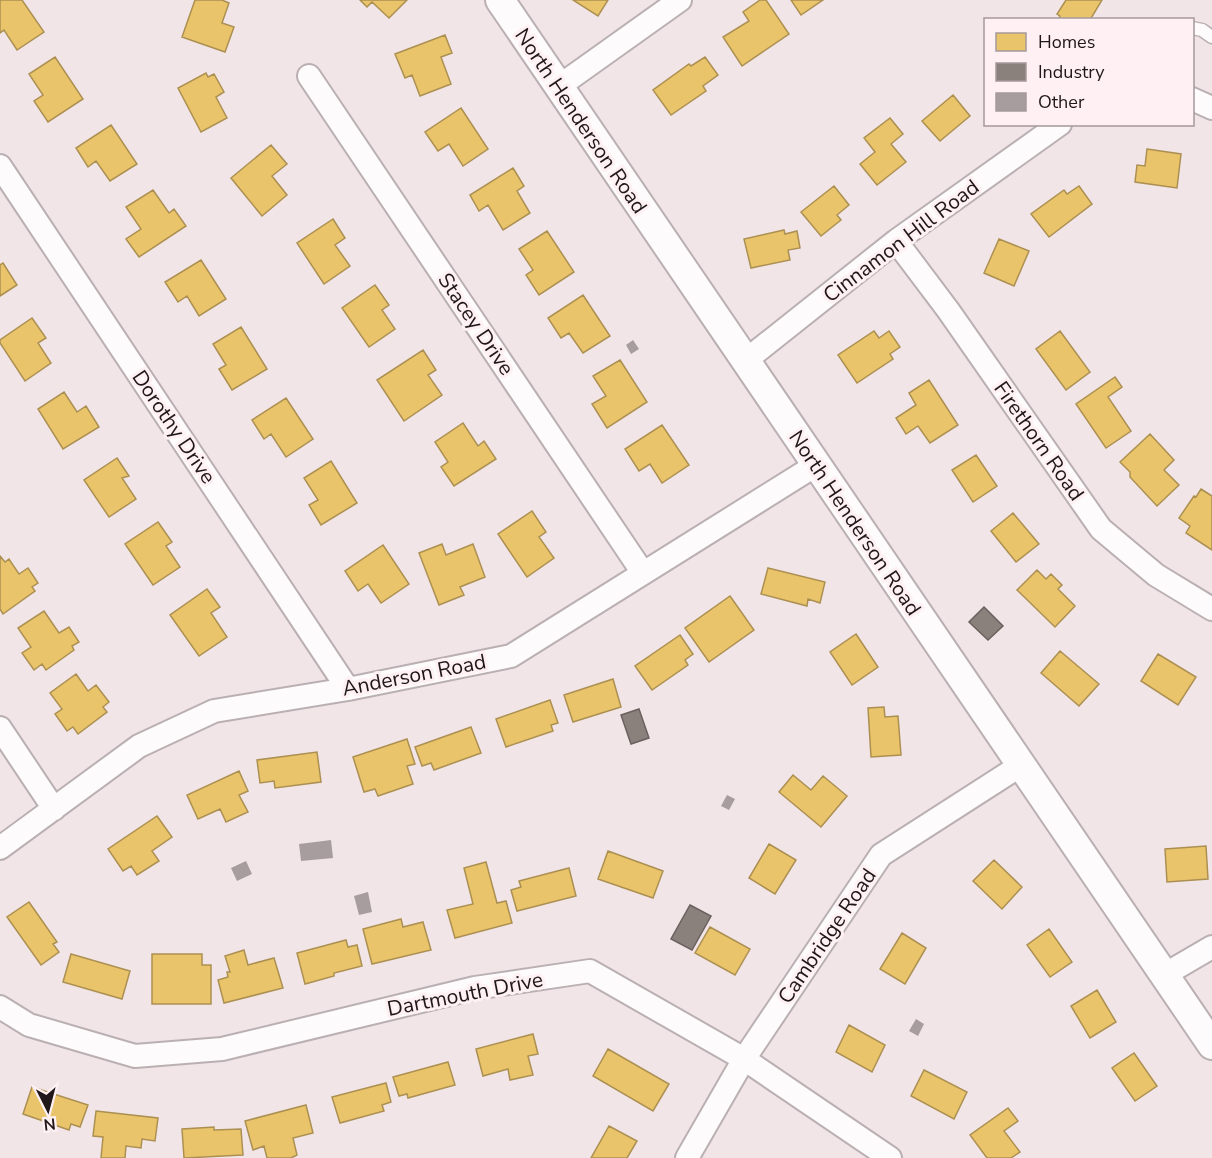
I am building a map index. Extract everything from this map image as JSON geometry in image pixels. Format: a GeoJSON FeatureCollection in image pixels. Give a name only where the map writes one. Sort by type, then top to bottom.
{"type":"FeatureCollection","features":[{"type":"Feature","properties":{"kind":"street","name":"North Henderson Road"},"geometry":{"type":"LineString","coordinates":[[500,0],[1212,1045]]}},
{"type":"Feature","properties":{"kind":"street"},"geometry":{"type":"LineString","coordinates":[[558,87],[680,0]]}},
{"type":"Feature","properties":{"kind":"street","name":"Stacey Drive"},"geometry":{"type":"LineString","coordinates":[[309,76],[643,573]]}},
{"type":"Feature","properties":{"kind":"street"},"geometry":{"type":"LineString","coordinates":[[1194,100],[1212,108]]}},
{"type":"Feature","properties":{"kind":"street","name":"Cinnamon Hill Road"},"geometry":{"type":"LineString","coordinates":[[745,361],[896,241],[1057,126]]}},
{"type":"Feature","properties":{"kind":"street","name":"Dorothy Drive"},"geometry":{"type":"LineString","coordinates":[[0,166],[348,689]]}},
{"type":"Feature","properties":{"kind":"street","name":"Firethorn Road"},"geometry":{"type":"LineString","coordinates":[[896,241],[948,310],[1101,529],[1156,575],[1212,609]]}},
{"type":"Feature","properties":{"kind":"street","name":"Anderson Road"},"geometry":{"type":"LineString","coordinates":[[0,848],[139,746],[214,711],[348,689],[511,656],[816,465]]}},
{"type":"Feature","properties":{"kind":"street"},"geometry":{"type":"LineString","coordinates":[[0,728],[54,809]]}},
{"type":"Feature","properties":{"kind":"street","name":"Cambridge Road"},"geometry":{"type":"LineString","coordinates":[[687,1158],[744,1059],[881,855],[1021,765]]}},
{"type":"Feature","properties":{"kind":"street"},"geometry":{"type":"LineString","coordinates":[[1164,975],[1212,947]]}},
{"type":"Feature","properties":{"kind":"street","name":"Dartmouth Drive"},"geometry":{"type":"LineString","coordinates":[[0,1007],[29,1025],[135,1056],[222,1049],[475,988],[590,971],[744,1059],[890,1158]]}},
{"type":"Feature","properties":{"kind":"lane"},"geometry":{"type":"LineString","coordinates":[[1194,28],[1202,30],[1212,37]]}},
{"type":"Feature","properties":{"kind":"building: Homes"},"geometry":{"type":"Polygon","coordinates":[[[0,0],[22,0],[44,32],[17,50],[4,30],[0,33],[0,0]]]}},
{"type":"Feature","properties":{"kind":"building: Homes"},"geometry":{"type":"Polygon","coordinates":[[[195,0],[222,0],[229,3],[222,23],[234,27],[225,52],[182,37],[195,0]]]}},
{"type":"Feature","properties":{"kind":"building: Homes"},"geometry":{"type":"Polygon","coordinates":[[[360,0],[407,0],[389,18],[372,2],[367,7],[360,0]]]}},
{"type":"Feature","properties":{"kind":"building: Homes"},"geometry":{"type":"Polygon","coordinates":[[[573,0],[608,0],[598,16],[573,0]]]}},
{"type":"Feature","properties":{"kind":"building: Homes"},"geometry":{"type":"Polygon","coordinates":[[[760,0],[766,0],[789,34],[742,66],[723,37],[749,21],[743,12],[760,0]]]}},
{"type":"Feature","properties":{"kind":"building: Homes"},"geometry":{"type":"Polygon","coordinates":[[[791,0],[823,0],[801,15],[791,0]]]}},
{"type":"Feature","properties":{"kind":"building: Homes"},"geometry":{"type":"Polygon","coordinates":[[[1066,0],[1102,0],[1091,18],[1059,18],[1057,14],[1066,0]]]}},
{"type":"Feature","properties":{"kind":"building: Homes"},"geometry":{"type":"Polygon","coordinates":[[[445,35],[452,53],[441,57],[451,84],[420,96],[412,75],[405,78],[395,54],[445,35]]]}},
{"type":"Feature","properties":{"kind":"building: Homes"},"geometry":{"type":"Polygon","coordinates":[[[55,57],[83,99],[48,122],[34,101],[43,95],[29,74],[55,57]]]}},
{"type":"Feature","properties":{"kind":"building: Homes"},"geometry":{"type":"Polygon","coordinates":[[[705,57],[718,75],[703,86],[706,91],[671,115],[653,90],[689,64],[691,66],[705,57]]]}},
{"type":"Feature","properties":{"kind":"building: Homes"},"geometry":{"type":"Polygon","coordinates":[[[206,73],[208,77],[214,74],[224,92],[216,97],[227,118],[201,132],[178,88],[206,73]]]}},
{"type":"Feature","properties":{"kind":"building: Homes"},"geometry":{"type":"Polygon","coordinates":[[[953,95],[970,116],[940,141],[922,121],[953,95]]]}},
{"type":"Feature","properties":{"kind":"building: Homes"},"geometry":{"type":"Polygon","coordinates":[[[461,108],[488,149],[463,166],[449,144],[438,151],[425,132],[461,108]]]}},
{"type":"Feature","properties":{"kind":"building: Homes"},"geometry":{"type":"Polygon","coordinates":[[[890,118],[903,134],[891,144],[906,162],[877,185],[860,164],[875,152],[864,138],[890,118]]]}},
{"type":"Feature","properties":{"kind":"building: Homes"},"geometry":{"type":"Polygon","coordinates":[[[111,125],[137,164],[110,181],[96,161],[88,167],[76,148],[111,125]]]}},
{"type":"Feature","properties":{"kind":"building: Homes"},"geometry":{"type":"Polygon","coordinates":[[[271,145],[287,164],[272,176],[287,195],[262,216],[231,178],[271,145]]]}},
{"type":"Feature","properties":{"kind":"building: Homes"},"geometry":{"type":"Polygon","coordinates":[[[1147,149],[1181,154],[1177,188],[1135,182],[1137,165],[1145,166],[1147,149]]]}},
{"type":"Feature","properties":{"kind":"building: Homes"},"geometry":{"type":"Polygon","coordinates":[[[513,168],[524,186],[517,191],[530,213],[503,230],[488,205],[479,211],[470,195],[513,168]]]}},
{"type":"Feature","properties":{"kind":"building: Homes"},"geometry":{"type":"Polygon","coordinates":[[[834,186],[849,205],[837,215],[841,220],[821,236],[801,212],[834,186]]]}},
{"type":"Feature","properties":{"kind":"building: Homes"},"geometry":{"type":"Polygon","coordinates":[[[1079,186],[1092,204],[1049,237],[1031,214],[1064,190],[1067,194],[1079,186]]]}},
{"type":"Feature","properties":{"kind":"building: Homes"},"geometry":{"type":"Polygon","coordinates":[[[153,190],[169,213],[174,209],[186,226],[139,257],[126,239],[141,229],[126,207],[153,190]]]}},
{"type":"Feature","properties":{"kind":"building: Homes"},"geometry":{"type":"Polygon","coordinates":[[[333,219],[345,238],[335,245],[350,266],[324,284],[297,243],[333,219]]]}},
{"type":"Feature","properties":{"kind":"building: Homes"},"geometry":{"type":"Polygon","coordinates":[[[784,230],[785,234],[797,231],[800,248],[788,250],[790,260],[751,268],[744,239],[784,230]]]}},
{"type":"Feature","properties":{"kind":"building: Homes"},"geometry":{"type":"Polygon","coordinates":[[[547,231],[574,272],[539,295],[526,275],[533,270],[519,249],[547,231]]]}},
{"type":"Feature","properties":{"kind":"building: Homes"},"geometry":{"type":"Polygon","coordinates":[[[999,239],[1029,251],[1014,286],[984,273],[999,239]]]}},
{"type":"Feature","properties":{"kind":"building: Homes"},"geometry":{"type":"Polygon","coordinates":[[[201,260],[226,299],[199,316],[187,296],[178,302],[165,282],[201,260]]]}},
{"type":"Feature","properties":{"kind":"building: Homes"},"geometry":{"type":"Polygon","coordinates":[[[3,263],[17,285],[0,296],[0,265],[3,263]]]}},
{"type":"Feature","properties":{"kind":"building: Homes"},"geometry":{"type":"Polygon","coordinates":[[[375,285],[389,305],[382,310],[395,329],[369,347],[342,308],[375,285]]]}},
{"type":"Feature","properties":{"kind":"building: Homes"},"geometry":{"type":"Polygon","coordinates":[[[583,295],[610,336],[583,353],[569,333],[561,338],[548,318],[583,295]]]}},
{"type":"Feature","properties":{"kind":"building: Homes"},"geometry":{"type":"Polygon","coordinates":[[[32,318],[46,338],[38,343],[51,363],[25,381],[0,340],[32,318]]]}},
{"type":"Feature","properties":{"kind":"building: Homes"},"geometry":{"type":"Polygon","coordinates":[[[241,327],[267,369],[232,390],[219,369],[226,365],[213,344],[241,327]]]}},
{"type":"Feature","properties":{"kind":"building: Homes"},"geometry":{"type":"Polygon","coordinates":[[[874,331],[879,338],[889,331],[900,347],[890,354],[893,359],[857,383],[838,355],[874,331]]]}},
{"type":"Feature","properties":{"kind":"building: Homes"},"geometry":{"type":"Polygon","coordinates":[[[1060,331],[1090,372],[1066,390],[1036,349],[1060,331]]]}},
{"type":"Feature","properties":{"kind":"building: Homes"},"geometry":{"type":"Polygon","coordinates":[[[423,350],[436,370],[428,375],[442,395],[404,421],[377,380],[423,350]]]}},
{"type":"Feature","properties":{"kind":"building: Homes"},"geometry":{"type":"Polygon","coordinates":[[[620,360],[647,402],[607,428],[592,404],[606,396],[593,376],[620,360]]]}},
{"type":"Feature","properties":{"kind":"building: Homes"},"geometry":{"type":"Polygon","coordinates":[[[1115,377],[1122,387],[1108,397],[1131,431],[1106,448],[1076,404],[1115,377]]]}},
{"type":"Feature","properties":{"kind":"building: Homes"},"geometry":{"type":"Polygon","coordinates":[[[929,380],[958,425],[930,443],[918,426],[906,434],[896,418],[916,405],[909,393],[929,380]]]}},
{"type":"Feature","properties":{"kind":"building: Homes"},"geometry":{"type":"Polygon","coordinates":[[[64,392],[77,412],[86,406],[99,427],[63,449],[38,409],[64,392]]]}},
{"type":"Feature","properties":{"kind":"building: Homes"},"geometry":{"type":"Polygon","coordinates":[[[286,398],[313,439],[286,457],[271,434],[264,439],[252,420],[286,398]]]}},
{"type":"Feature","properties":{"kind":"building: Homes"},"geometry":{"type":"Polygon","coordinates":[[[463,423],[478,446],[484,441],[496,459],[454,486],[441,467],[448,462],[435,442],[463,423]]]}},
{"type":"Feature","properties":{"kind":"building: Homes"},"geometry":{"type":"Polygon","coordinates":[[[662,425],[689,465],[662,483],[650,464],[639,471],[625,449],[662,425]]]}},
{"type":"Feature","properties":{"kind":"building: Homes"},"geometry":{"type":"Polygon","coordinates":[[[1150,434],[1174,460],[1164,470],[1179,485],[1157,506],[1130,477],[1130,472],[1120,462],[1150,434]]]}},
{"type":"Feature","properties":{"kind":"building: Homes"},"geometry":{"type":"Polygon","coordinates":[[[976,455],[997,486],[973,502],[952,470],[976,455]]]}},
{"type":"Feature","properties":{"kind":"building: Homes"},"geometry":{"type":"Polygon","coordinates":[[[117,458],[129,476],[122,478],[136,499],[109,517],[84,480],[117,458]]]}},
{"type":"Feature","properties":{"kind":"building: Homes"},"geometry":{"type":"Polygon","coordinates":[[[331,461],[357,503],[321,525],[309,505],[318,500],[304,478],[331,461]]]}},
{"type":"Feature","properties":{"kind":"building: Homes"},"geometry":{"type":"Polygon","coordinates":[[[1201,489],[1212,496],[1212,550],[1186,533],[1190,526],[1179,518],[1201,489]]]}},
{"type":"Feature","properties":{"kind":"building: Homes"},"geometry":{"type":"Polygon","coordinates":[[[532,511],[546,532],[539,537],[554,558],[527,577],[498,534],[532,511]]]}},
{"type":"Feature","properties":{"kind":"building: Homes"},"geometry":{"type":"Polygon","coordinates":[[[1013,513],[1039,544],[1016,562],[991,531],[1013,513]]]}},
{"type":"Feature","properties":{"kind":"building: Homes"},"geometry":{"type":"Polygon","coordinates":[[[158,522],[172,542],[166,546],[180,567],[153,585],[125,544],[158,522]]]}},
{"type":"Feature","properties":{"kind":"building: Homes"},"geometry":{"type":"Polygon","coordinates":[[[442,544],[446,555],[473,544],[485,577],[460,587],[464,595],[439,605],[419,553],[442,544]]]}},
{"type":"Feature","properties":{"kind":"building: Homes"},"geometry":{"type":"Polygon","coordinates":[[[383,545],[409,584],[381,603],[368,584],[358,591],[345,571],[383,545]]]}},
{"type":"Feature","properties":{"kind":"building: Homes"},"geometry":{"type":"Polygon","coordinates":[[[0,556],[5,562],[9,559],[19,574],[28,568],[38,583],[32,587],[35,591],[3,614],[0,609],[0,556]]]}},
{"type":"Feature","properties":{"kind":"building: Homes"},"geometry":{"type":"Polygon","coordinates":[[[768,568],[825,582],[820,603],[808,599],[807,606],[761,594],[768,568]]]}},
{"type":"Feature","properties":{"kind":"building: Homes"},"geometry":{"type":"Polygon","coordinates":[[[1037,570],[1046,579],[1051,574],[1062,585],[1058,589],[1075,606],[1055,627],[1017,590],[1037,570]]]}},
{"type":"Feature","properties":{"kind":"building: Homes"},"geometry":{"type":"Polygon","coordinates":[[[207,589],[220,607],[211,613],[227,637],[199,656],[170,615],[207,589]]]}},
{"type":"Feature","properties":{"kind":"building: Homes"},"geometry":{"type":"Polygon","coordinates":[[[730,596],[754,630],[709,662],[685,628],[730,596]]]}},
{"type":"Feature","properties":{"kind":"building: Homes"},"geometry":{"type":"Polygon","coordinates":[[[44,611],[59,633],[69,627],[79,642],[72,646],[74,650],[46,670],[42,664],[34,670],[22,653],[31,647],[18,628],[44,611]]]}},
{"type":"Feature","properties":{"kind":"building: Homes"},"geometry":{"type":"Polygon","coordinates":[[[856,634],[878,667],[852,685],[830,652],[856,634]]]}},
{"type":"Feature","properties":{"kind":"building: Homes"},"geometry":{"type":"Polygon","coordinates":[[[680,635],[693,654],[685,660],[688,665],[652,690],[635,666],[680,635]]]}},
{"type":"Feature","properties":{"kind":"building: Homes"},"geometry":{"type":"Polygon","coordinates":[[[1060,651],[1099,684],[1079,706],[1041,673],[1060,651]]]}},
{"type":"Feature","properties":{"kind":"building: Homes"},"geometry":{"type":"Polygon","coordinates":[[[1158,654],[1196,677],[1178,705],[1141,681],[1158,654]]]}},
{"type":"Feature","properties":{"kind":"building: Homes"},"geometry":{"type":"Polygon","coordinates":[[[76,674],[88,691],[96,685],[109,702],[103,707],[107,712],[78,734],[73,727],[67,731],[55,714],[62,709],[50,693],[76,674]]]}},
{"type":"Feature","properties":{"kind":"building: Homes"},"geometry":{"type":"Polygon","coordinates":[[[613,679],[621,707],[573,722],[564,695],[613,679]]]}},
{"type":"Feature","properties":{"kind":"building: Homes"},"geometry":{"type":"Polygon","coordinates":[[[550,700],[558,723],[551,725],[553,731],[506,747],[496,719],[550,700]]]}},
{"type":"Feature","properties":{"kind":"building: Homes"},"geometry":{"type":"Polygon","coordinates":[[[884,707],[885,717],[898,716],[901,755],[871,757],[868,708],[884,707]]]}},
{"type":"Feature","properties":{"kind":"building: Homes"},"geometry":{"type":"Polygon","coordinates":[[[471,727],[481,753],[434,770],[431,763],[422,766],[415,747],[471,727]]]}},
{"type":"Feature","properties":{"kind":"building: Homes"},"geometry":{"type":"Polygon","coordinates":[[[407,739],[415,764],[407,766],[413,784],[378,796],[375,789],[364,792],[353,757],[407,739]]]}},
{"type":"Feature","properties":{"kind":"building: Homes"},"geometry":{"type":"Polygon","coordinates":[[[317,752],[321,782],[275,788],[274,781],[260,783],[257,760],[317,752]]]}},
{"type":"Feature","properties":{"kind":"building: Homes"},"geometry":{"type":"Polygon","coordinates":[[[239,771],[248,791],[239,795],[248,812],[226,822],[220,809],[198,819],[187,795],[239,771]]]}},
{"type":"Feature","properties":{"kind":"building: Homes"},"geometry":{"type":"Polygon","coordinates":[[[793,775],[811,790],[823,776],[847,796],[821,827],[779,792],[793,775]]]}},
{"type":"Feature","properties":{"kind":"building: Homes"},"geometry":{"type":"Polygon","coordinates":[[[157,816],[172,837],[152,851],[159,861],[137,875],[131,866],[123,871],[108,849],[157,816]]]}},
{"type":"Feature","properties":{"kind":"building: Homes"},"geometry":{"type":"Polygon","coordinates":[[[769,844],[796,860],[775,894],[749,878],[769,844]]]}},
{"type":"Feature","properties":{"kind":"building: Homes"},"geometry":{"type":"Polygon","coordinates":[[[1206,846],[1208,879],[1167,882],[1165,849],[1206,846]]]}},
{"type":"Feature","properties":{"kind":"building: Homes"},"geometry":{"type":"Polygon","coordinates":[[[608,851],[663,871],[653,898],[598,879],[608,851]]]}},
{"type":"Feature","properties":{"kind":"building: Homes"},"geometry":{"type":"Polygon","coordinates":[[[994,860],[1022,887],[1002,909],[973,881],[994,860]]]}},
{"type":"Feature","properties":{"kind":"building: Homes"},"geometry":{"type":"Polygon","coordinates":[[[486,862],[497,903],[506,901],[512,923],[455,938],[447,910],[473,904],[464,868],[486,862]]]}},
{"type":"Feature","properties":{"kind":"building: Homes"},"geometry":{"type":"Polygon","coordinates":[[[569,868],[576,896],[517,911],[511,890],[521,887],[519,881],[569,868]]]}},
{"type":"Feature","properties":{"kind":"building: Homes"},"geometry":{"type":"Polygon","coordinates":[[[29,902],[57,942],[53,944],[59,952],[41,965],[7,917],[29,902]]]}},
{"type":"Feature","properties":{"kind":"building: Homes"},"geometry":{"type":"Polygon","coordinates":[[[401,919],[403,927],[423,922],[431,950],[372,964],[363,929],[401,919]]]}},
{"type":"Feature","properties":{"kind":"building: Homes"},"geometry":{"type":"Polygon","coordinates":[[[710,927],[750,949],[735,975],[695,953],[710,927]]]}},
{"type":"Feature","properties":{"kind":"building: Homes"},"geometry":{"type":"Polygon","coordinates":[[[1049,929],[1072,962],[1050,977],[1027,945],[1049,929]]]}},
{"type":"Feature","properties":{"kind":"building: Homes"},"geometry":{"type":"Polygon","coordinates":[[[902,933],[926,948],[905,984],[880,969],[902,933]]]}},
{"type":"Feature","properties":{"kind":"building: Homes"},"geometry":{"type":"Polygon","coordinates":[[[346,940],[348,947],[357,945],[362,966],[305,984],[297,953],[346,940]]]}},
{"type":"Feature","properties":{"kind":"building: Homes"},"geometry":{"type":"Polygon","coordinates":[[[244,950],[248,965],[274,958],[283,988],[224,1003],[218,980],[228,977],[227,972],[230,972],[225,956],[244,950]]]}},
{"type":"Feature","properties":{"kind":"building: Homes"},"geometry":{"type":"Polygon","coordinates":[[[71,954],[130,971],[122,999],[63,982],[71,954]]]}},
{"type":"Feature","properties":{"kind":"building: Homes"},"geometry":{"type":"Polygon","coordinates":[[[152,954],[202,954],[202,965],[211,965],[211,1004],[152,1004],[152,954]]]}},
{"type":"Feature","properties":{"kind":"building: Homes"},"geometry":{"type":"Polygon","coordinates":[[[1097,990],[1116,1022],[1090,1038],[1071,1006],[1097,990]]]}},
{"type":"Feature","properties":{"kind":"building: Homes"},"geometry":{"type":"Polygon","coordinates":[[[849,1025],[885,1045],[872,1072],[836,1052],[849,1025]]]}},
{"type":"Feature","properties":{"kind":"building: Homes"},"geometry":{"type":"Polygon","coordinates":[[[533,1034],[538,1054],[528,1056],[533,1075],[510,1080],[508,1069],[483,1076],[476,1049],[533,1034]]]}},
{"type":"Feature","properties":{"kind":"building: Homes"},"geometry":{"type":"Polygon","coordinates":[[[608,1049],[669,1084],[653,1111],[593,1076],[608,1049]]]}},
{"type":"Feature","properties":{"kind":"building: Homes"},"geometry":{"type":"Polygon","coordinates":[[[1134,1053],[1157,1086],[1135,1101],[1112,1068],[1134,1053]]]}},
{"type":"Feature","properties":{"kind":"building: Homes"},"geometry":{"type":"Polygon","coordinates":[[[448,1062],[455,1085],[408,1098],[407,1094],[399,1096],[393,1077],[448,1062]]]}},
{"type":"Feature","properties":{"kind":"building: Homes"},"geometry":{"type":"Polygon","coordinates":[[[924,1070],[967,1092],[954,1119],[911,1096],[924,1070]]]}},
{"type":"Feature","properties":{"kind":"building: Homes"},"geometry":{"type":"Polygon","coordinates":[[[386,1083],[391,1102],[382,1105],[384,1111],[340,1123],[332,1097],[386,1083]]]}},
{"type":"Feature","properties":{"kind":"building: Homes"},"geometry":{"type":"Polygon","coordinates":[[[32,1087],[88,1105],[80,1127],[71,1124],[69,1130],[23,1114],[32,1087]]]}},
{"type":"Feature","properties":{"kind":"building: Homes"},"geometry":{"type":"Polygon","coordinates":[[[306,1105],[313,1133],[293,1138],[297,1155],[291,1158],[267,1158],[264,1146],[253,1150],[245,1121],[306,1105]]]}},
{"type":"Feature","properties":{"kind":"building: Homes"},"geometry":{"type":"Polygon","coordinates":[[[1008,1108],[1018,1121],[1004,1131],[1020,1152],[1011,1158],[987,1158],[970,1135],[1008,1108]]]}},
{"type":"Feature","properties":{"kind":"building: Homes"},"geometry":{"type":"Polygon","coordinates":[[[96,1111],[158,1118],[155,1141],[142,1139],[141,1148],[126,1146],[125,1158],[101,1158],[103,1137],[93,1136],[96,1111]]]}},
{"type":"Feature","properties":{"kind":"building: Homes"},"geometry":{"type":"Polygon","coordinates":[[[609,1126],[637,1141],[627,1158],[591,1158],[609,1126]]]}},
{"type":"Feature","properties":{"kind":"building: Homes"},"geometry":{"type":"Polygon","coordinates":[[[214,1127],[214,1130],[241,1129],[243,1155],[184,1158],[182,1129],[214,1127]]]}},
{"type":"Feature","properties":{"kind":"building: Industry"},"geometry":{"type":"Polygon","coordinates":[[[984,607],[1003,626],[988,640],[969,622],[984,607]]]}},
{"type":"Feature","properties":{"kind":"building: Industry"},"geometry":{"type":"Polygon","coordinates":[[[639,709],[649,738],[631,744],[621,715],[639,709]]]}},
{"type":"Feature","properties":{"kind":"building: Industry"},"geometry":{"type":"Polygon","coordinates":[[[690,905],[711,916],[692,950],[671,939],[690,905]]]}},
{"type":"Feature","properties":{"kind":"building: Other"},"geometry":{"type":"Polygon","coordinates":[[[633,340],[639,349],[631,354],[626,345],[633,340]]]}},
{"type":"Feature","properties":{"kind":"building: Other"},"geometry":{"type":"Polygon","coordinates":[[[727,795],[735,799],[729,810],[721,806],[727,795]]]}},
{"type":"Feature","properties":{"kind":"building: Other"},"geometry":{"type":"Polygon","coordinates":[[[331,840],[333,858],[301,861],[299,844],[331,840]]]}},
{"type":"Feature","properties":{"kind":"building: Other"},"geometry":{"type":"Polygon","coordinates":[[[246,861],[252,874],[237,881],[231,868],[246,861]]]}},
{"type":"Feature","properties":{"kind":"building: Other"},"geometry":{"type":"Polygon","coordinates":[[[368,892],[372,912],[359,915],[354,896],[368,892]]]}},
{"type":"Feature","properties":{"kind":"building: Other"},"geometry":{"type":"Polygon","coordinates":[[[916,1019],[924,1024],[918,1036],[909,1031],[916,1019]]]}}]}
